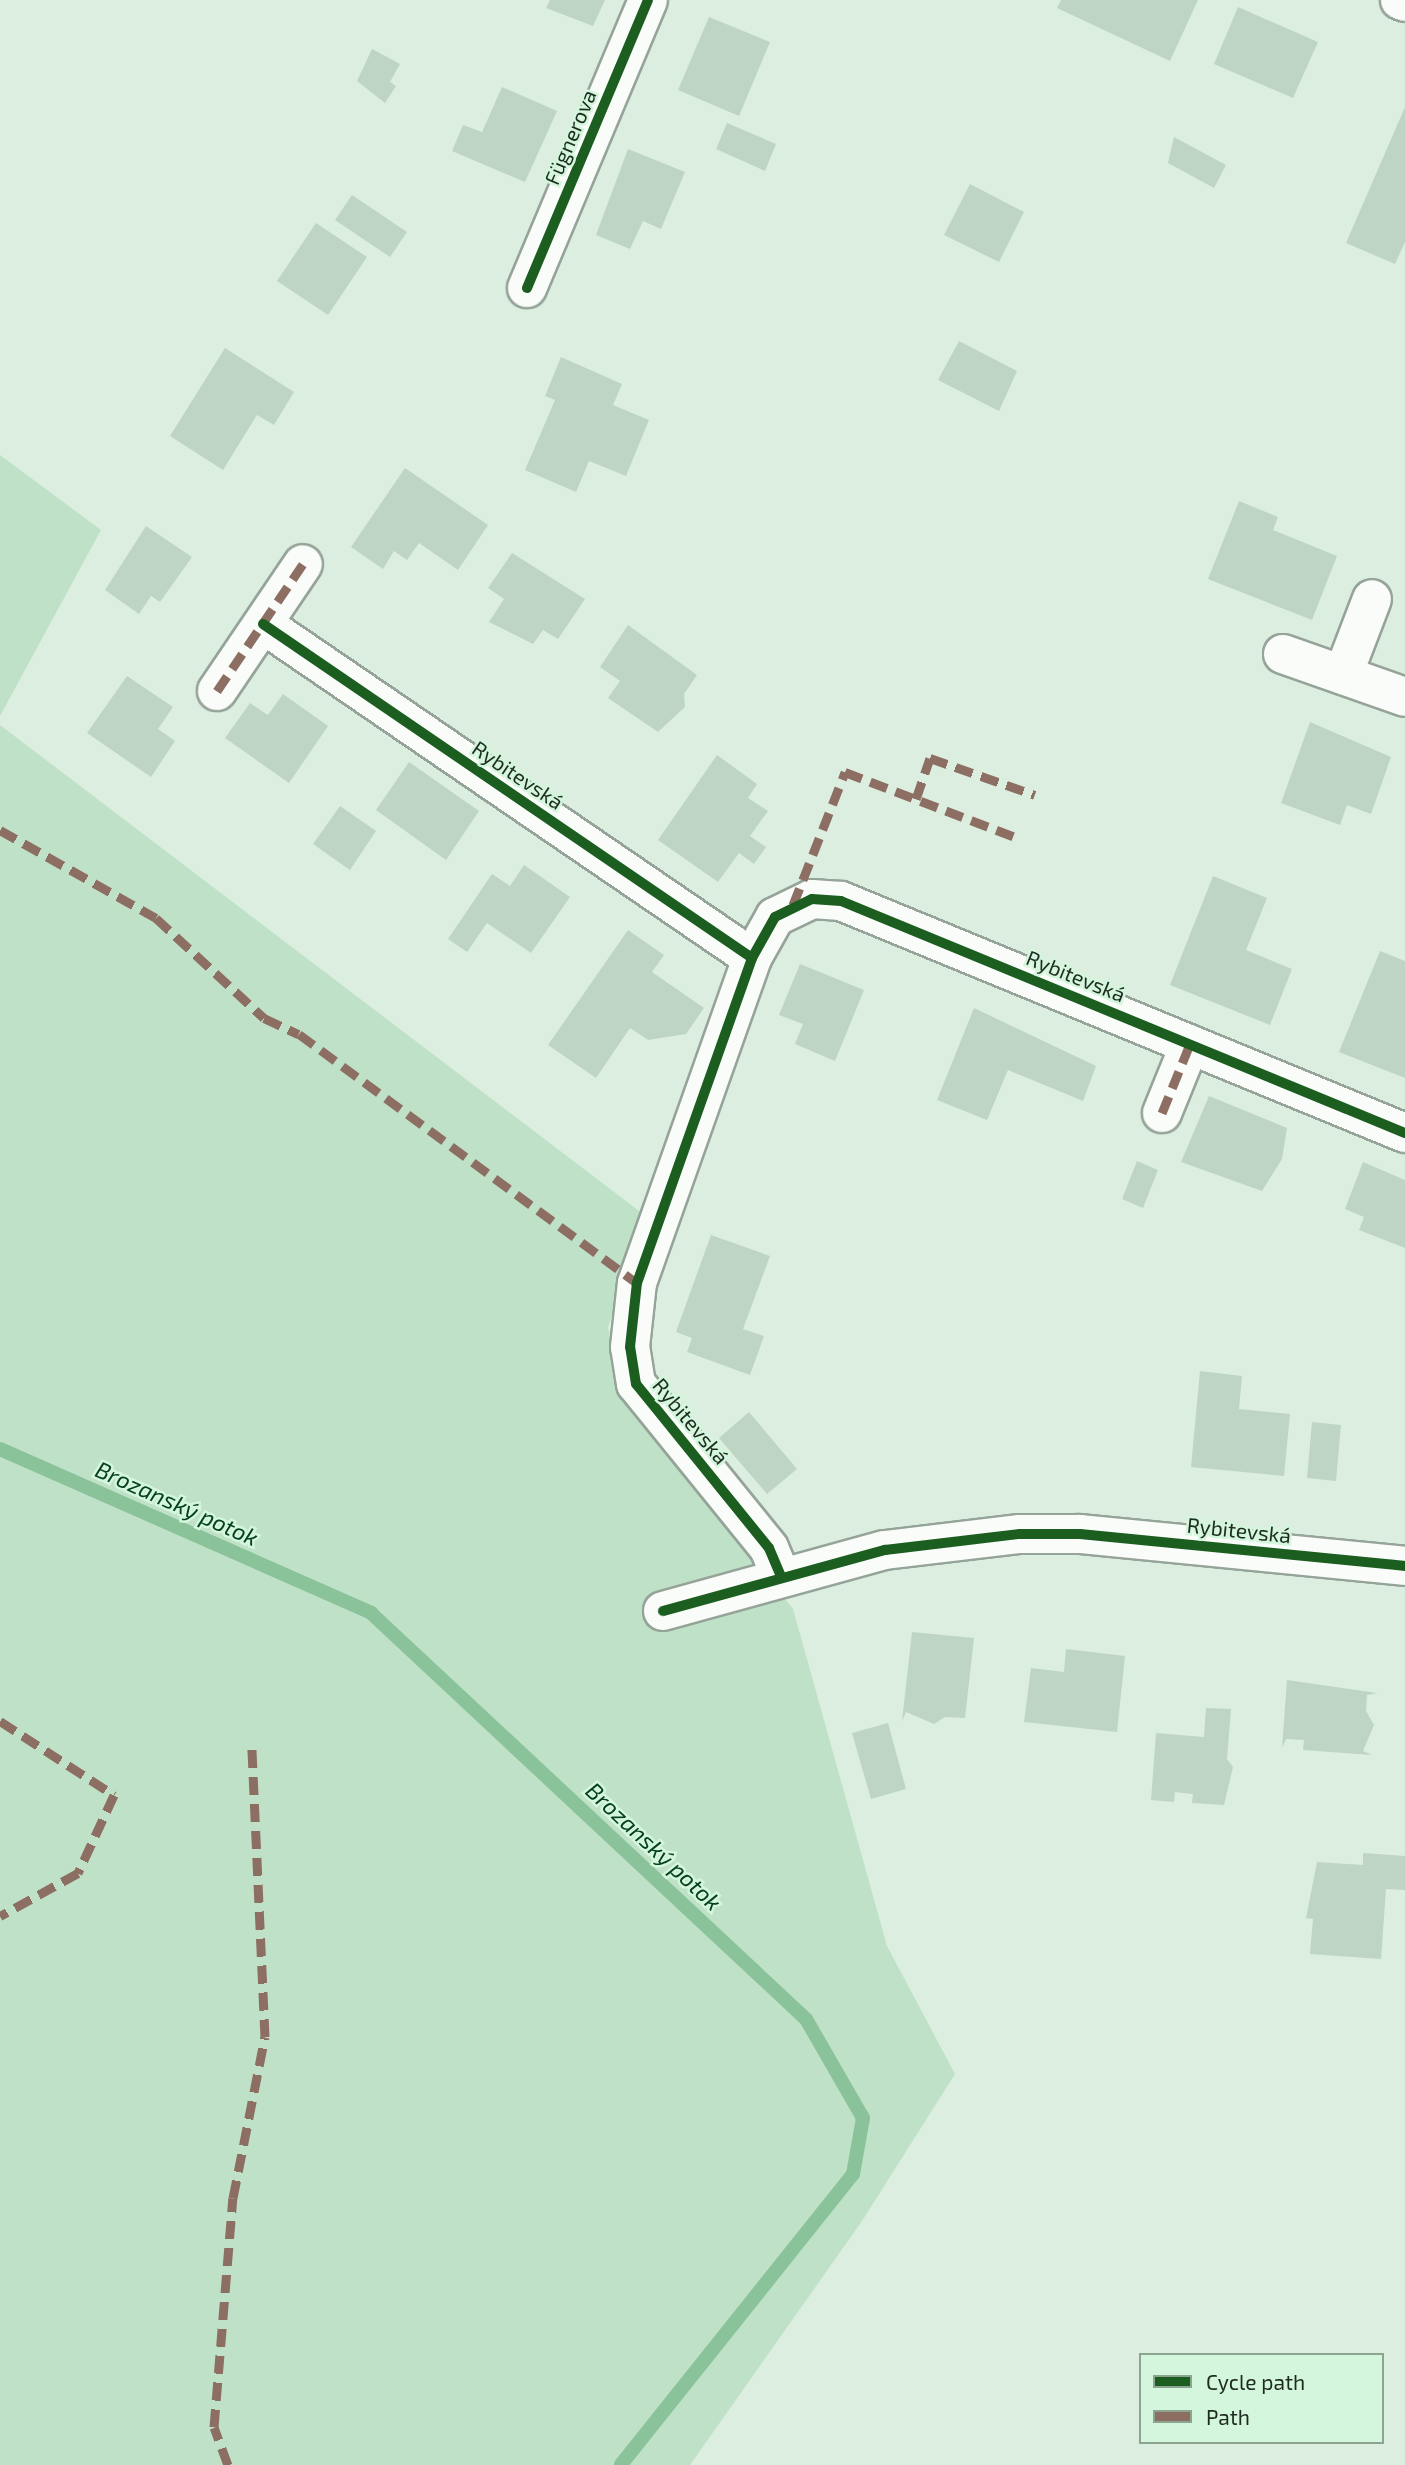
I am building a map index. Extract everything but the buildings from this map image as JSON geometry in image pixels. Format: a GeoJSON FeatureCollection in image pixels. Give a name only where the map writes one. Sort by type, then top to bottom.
{"type":"FeatureCollection","features":[{"type":"Feature","properties":{"kind":"street","name":"Fügnerova"},"geometry":{"type":"LineString","coordinates":[[527,288],[648,0]]}},
{"type":"Feature","properties":{"kind":"street"},"geometry":{"type":"LineString","coordinates":[[1399,0],[1405,2]]}},
{"type":"Feature","properties":{"kind":"street"},"geometry":{"type":"LineString","coordinates":[[217,691],[303,565]]}},
{"type":"Feature","properties":{"kind":"street"},"geometry":{"type":"LineString","coordinates":[[1343,675],[1372,599]]}},
{"type":"Feature","properties":{"kind":"street","name":"Rybitevská"},"geometry":{"type":"LineString","coordinates":[[263,624],[752,958]]}},
{"type":"Feature","properties":{"kind":"street"},"geometry":{"type":"LineString","coordinates":[[1283,654],[1405,698]]}},
{"type":"Feature","properties":{"kind":"street","name":"Rybitevská"},"geometry":{"type":"LineString","coordinates":[[780,1574],[769,1548],[636,1384],[630,1347],[637,1283],[752,958],[763,932],[793,905],[841,901],[1405,1133]]}},
{"type":"Feature","properties":{"kind":"street"},"geometry":{"type":"LineString","coordinates":[[1162,1113],[1189,1044]]}},
{"type":"Feature","properties":{"kind":"street","name":"Rybitevská"},"geometry":{"type":"LineString","coordinates":[[663,1611],[780,1574],[885,1550],[1032,1534],[1405,1566]]}},
{"type":"Feature","properties":{"kind":"green space"},"geometry":{"type":"Polygon","coordinates":[[[0,455],[101,530],[0,716],[0,455]]]}},
{"type":"Feature","properties":{"kind":"green space"},"geometry":{"type":"Polygon","coordinates":[[[0,725],[647,1217],[608,1327],[620,1389],[793,1609],[887,1946],[955,2074],[862,2221],[690,2465],[0,2465],[0,725]]]}},
{"type":"Feature","properties":{"kind":"waterway","name":"Brozanský potok"},"geometry":{"type":"LineString","coordinates":[[0,1449],[371,1613],[806,2019],[863,2118],[853,2174],[621,2465]]}},
{"type":"Feature","properties":{"kind":"marked path"},"geometry":{"type":"LineString","coordinates":[[217,691],[303,564]]}},
{"type":"Feature","properties":{"kind":"marked path"},"geometry":{"type":"LineString","coordinates":[[916,799],[930,758],[1035,795]]}},
{"type":"Feature","properties":{"kind":"marked path"},"geometry":{"type":"LineString","coordinates":[[793,905],[845,772],[1020,839]]}},
{"type":"Feature","properties":{"kind":"marked path"},"geometry":{"type":"LineString","coordinates":[[0,830],[156,918],[264,1018],[299,1034],[637,1283]]}},
{"type":"Feature","properties":{"kind":"marked path"},"geometry":{"type":"LineString","coordinates":[[1162,1113],[1190,1044]]}},
{"type":"Feature","properties":{"kind":"marked path"},"geometry":{"type":"LineString","coordinates":[[0,1721],[114,1795],[78,1873],[0,1916]]}},
{"type":"Feature","properties":{"kind":"marked path"},"geometry":{"type":"LineString","coordinates":[[228,2465],[214,2427],[233,2198],[265,2037],[252,1748]]}},
{"type":"Feature","properties":{"kind":"cycle path"},"geometry":{"type":"LineString","coordinates":[[527,288],[648,0]]}},
{"type":"Feature","properties":{"kind":"cycle path"},"geometry":{"type":"LineString","coordinates":[[263,624],[752,958]]}},
{"type":"Feature","properties":{"kind":"cycle path"},"geometry":{"type":"LineString","coordinates":[[780,1574],[769,1548],[636,1384],[630,1347],[637,1283],[752,958],[775,917],[812,899],[841,901],[1405,1133]]}},
{"type":"Feature","properties":{"kind":"cycle path"},"geometry":{"type":"LineString","coordinates":[[663,1611],[885,1550],[1020,1534],[1080,1534],[1405,1566]]}}]}
